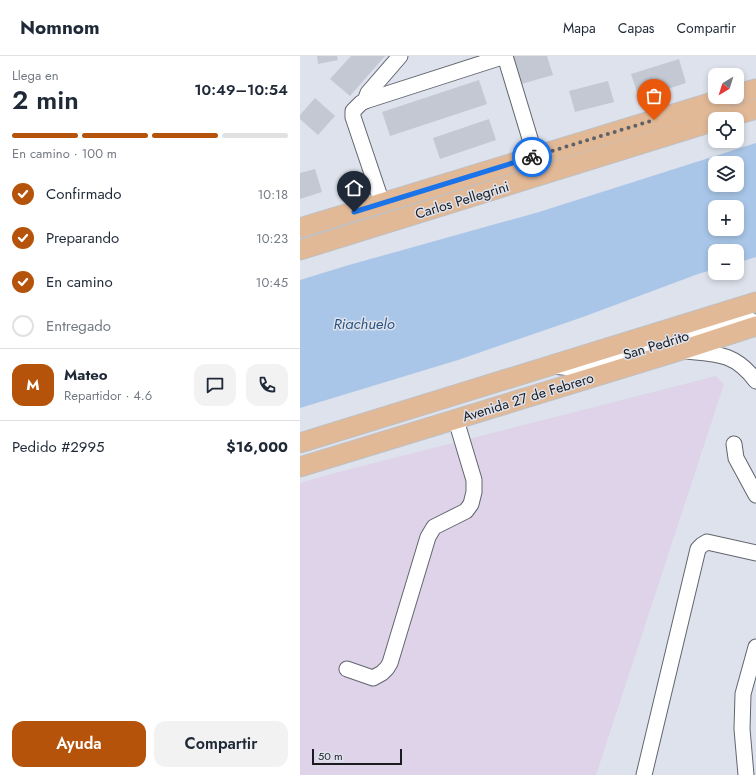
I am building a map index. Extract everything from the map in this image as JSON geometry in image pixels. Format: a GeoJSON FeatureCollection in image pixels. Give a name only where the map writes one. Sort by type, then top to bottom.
{"type":"FeatureCollection","features":[{"type":"Feature","properties":{"kind":"main road"},"geometry":{"type":"LineString","coordinates":[[744,92],[756,89]]}},
{"type":"Feature","properties":{"kind":"main road","name":"Carlos Pellegrini"},"geometry":{"type":"LineString","coordinates":[[300,228],[708,103]]}},
{"type":"Feature","properties":{"kind":"main road"},"geometry":{"type":"LineString","coordinates":[[744,113],[756,109]]}},
{"type":"Feature","properties":{"kind":"main road","name":"Carlos Pellegrini"},"geometry":{"type":"LineString","coordinates":[[300,250],[708,123]]}},
{"type":"Feature","properties":{"kind":"main road","name":"Avenida 27 de Febrero"},"geometry":{"type":"LineString","coordinates":[[300,443],[756,302]]}},
{"type":"Feature","properties":{"kind":"main road","name":"Avenida 27 de Febrero"},"geometry":{"type":"LineString","coordinates":[[300,467],[756,326]]}},
{"type":"Feature","properties":{"kind":"street"},"geometry":{"type":"LineString","coordinates":[[365,101],[368,93],[400,56]]}},
{"type":"Feature","properties":{"kind":"street"},"geometry":{"type":"LineString","coordinates":[[382,203],[354,117],[353,111],[356,107],[365,101],[505,56],[541,175]]}},
{"type":"Feature","properties":{"kind":"street","name":"San Pedrito"},"geometry":{"type":"LineString","coordinates":[[553,366],[579,369],[745,318],[752,321],[756,326]]}},
{"type":"Feature","properties":{"kind":"street","name":"San Pedrito"},"geometry":{"type":"LineString","coordinates":[[682,350],[725,356],[738,361],[750,372],[756,381]]}},
{"type":"Feature","properties":{"kind":"street"},"geometry":{"type":"LineString","coordinates":[[347,669],[374,678],[387,668],[428,537],[434,527],[466,511],[471,504],[474,492],[474,480],[456,420]]}},
{"type":"Feature","properties":{"kind":"street"},"geometry":{"type":"LineString","coordinates":[[734,444],[736,458],[756,495]]}},
{"type":"Feature","properties":{"kind":"street"},"geometry":{"type":"LineString","coordinates":[[644,775],[698,549],[707,542],[756,553]]}},
{"type":"Feature","properties":{"kind":"street"},"geometry":{"type":"LineString","coordinates":[[746,775],[742,729],[743,694],[756,647]]}},
{"type":"Feature","properties":{"kind":"shaded area"},"geometry":{"type":"Polygon","coordinates":[[[716,376],[724,384],[596,775],[300,775],[300,483],[716,376]]]}},
{"type":"Feature","properties":{"kind":"water","name":"Riachuelo"},"geometry":{"type":"Polygon","coordinates":[[[756,143],[756,257],[744,261],[744,244],[708,244],[708,271],[583,317],[458,360],[300,408],[300,280],[539,212],[708,158],[708,192],[744,192],[744,156],[715,156],[756,143]]]}},
{"type":"Feature","properties":{"kind":"building"},"geometry":{"type":"Polygon","coordinates":[[[317,56],[337,56],[338,60],[318,64],[317,56]]]}},
{"type":"Feature","properties":{"kind":"building"},"geometry":{"type":"Polygon","coordinates":[[[351,56],[385,56],[350,96],[330,79],[351,56]]]}},
{"type":"Feature","properties":{"kind":"building"},"geometry":{"type":"Polygon","coordinates":[[[547,56],[553,75],[518,85],[510,57],[547,56]]]}},
{"type":"Feature","properties":{"kind":"building"},"geometry":{"type":"Polygon","coordinates":[[[679,59],[686,83],[639,98],[631,74],[679,59]]]}},
{"type":"Feature","properties":{"kind":"building"},"geometry":{"type":"Polygon","coordinates":[[[479,80],[487,104],[390,136],[382,112],[479,80]]]}},
{"type":"Feature","properties":{"kind":"building"},"geometry":{"type":"Polygon","coordinates":[[[608,81],[614,102],[575,112],[569,91],[608,81]]]}},
{"type":"Feature","properties":{"kind":"building"},"geometry":{"type":"Polygon","coordinates":[[[315,98],[335,116],[318,135],[300,119],[300,115],[315,98]]]}},
{"type":"Feature","properties":{"kind":"building"},"geometry":{"type":"Polygon","coordinates":[[[489,119],[496,140],[440,159],[433,138],[489,119]]]}},
{"type":"Feature","properties":{"kind":"building"},"geometry":{"type":"Polygon","coordinates":[[[315,169],[322,192],[300,199],[300,173],[315,169]]]}},
{"type":"Feature","properties":{"kind":"way so far"},"geometry":{"type":"LineString","coordinates":[[532,157],[654,120]]}},
{"type":"Feature","properties":{"kind":"route"},"geometry":{"type":"LineString","coordinates":[[354,212],[532,157]]}}]}
